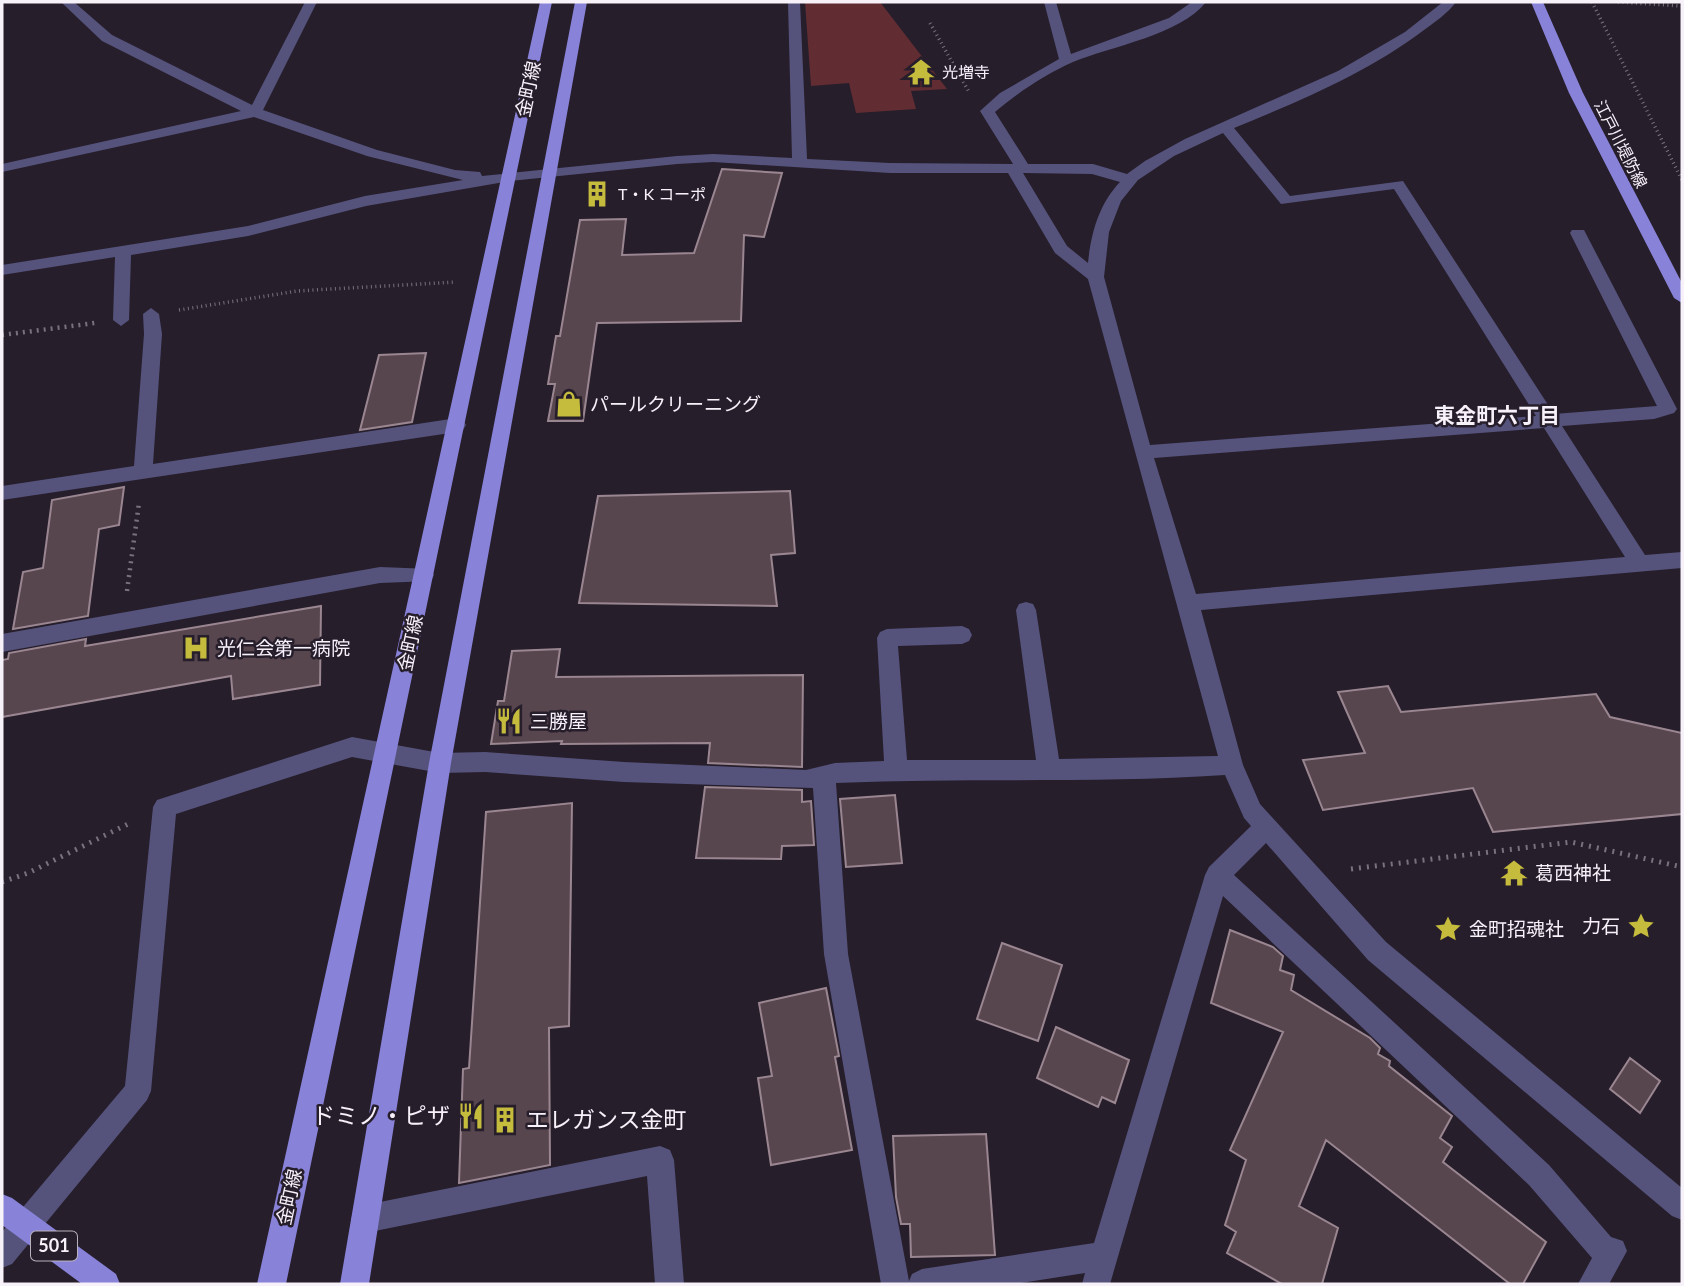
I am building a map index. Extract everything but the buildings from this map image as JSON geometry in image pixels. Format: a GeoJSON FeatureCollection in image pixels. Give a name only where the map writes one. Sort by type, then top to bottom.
{"type":"FeatureCollection","features":[{"type":"Feature","properties":{"kind":"main road","name":"金町線"},"geometry":{"type":"LineString","coordinates":[[271,1284],[546,2]]}},
{"type":"Feature","properties":{"kind":"main road","name":"金町線"},"geometry":{"type":"LineString","coordinates":[[354,1284],[440,763],[581,2]]}},
{"type":"Feature","properties":{"kind":"main road","name":"江戸川堤防線"},"geometry":{"type":"LineString","coordinates":[[1537,2],[1576,93],[1682,298]]}},
{"type":"Feature","properties":{"kind":"main road","name":"501"},"geometry":{"type":"LineString","coordinates":[[2,1208],[106,1284]]}},
{"type":"Feature","properties":{"kind":"street"},"geometry":{"type":"LineString","coordinates":[[67,2],[107,38],[255,112],[372,153],[443,172],[455,175],[510,176]]}},
{"type":"Feature","properties":{"kind":"street"},"geometry":{"type":"LineString","coordinates":[[255,112],[311,2]]}},
{"type":"Feature","properties":{"kind":"street"},"geometry":{"type":"LineString","coordinates":[[794,2],[800,163]]}},
{"type":"Feature","properties":{"kind":"street"},"geometry":{"type":"LineString","coordinates":[[1049,2],[1066,60]]}},
{"type":"Feature","properties":{"kind":"street"},"geometry":{"type":"LineString","coordinates":[[1096,277],[1061,249],[988,111],[1005,96],[1066,60],[1200,2]]}},
{"type":"Feature","properties":{"kind":"street"},"geometry":{"type":"LineString","coordinates":[[1450,2],[1419,18],[1371,59],[1337,78],[1167,155],[1130,180],[1119,192],[1104,221],[1096,251],[1096,277],[1232,765],[1252,811],[1377,951],[1682,1206]]}},
{"type":"Feature","properties":{"kind":"street"},"geometry":{"type":"LineString","coordinates":[[2,168],[255,112]]}},
{"type":"Feature","properties":{"kind":"street"},"geometry":{"type":"LineString","coordinates":[[1226,127],[1286,201],[1398,184],[1640,564]]}},
{"type":"Feature","properties":{"kind":"street"},"geometry":{"type":"LineString","coordinates":[[2,270],[248,231],[365,201],[510,176],[713,158],[890,168],[1093,169],[1130,180]]}},
{"type":"Feature","properties":{"kind":"street"},"geometry":{"type":"LineString","coordinates":[[1143,452],[1654,413],[1668,409],[1578,233]]}},
{"type":"Feature","properties":{"kind":"street"},"geometry":{"type":"LineString","coordinates":[[121,320],[123,251]]}},
{"type":"Feature","properties":{"kind":"street"},"geometry":{"type":"LineString","coordinates":[[143,471],[153,334],[151,314]]}},
{"type":"Feature","properties":{"kind":"street"},"geometry":{"type":"LineString","coordinates":[[2,493],[457,425]]}},
{"type":"Feature","properties":{"kind":"street"},"geometry":{"type":"LineString","coordinates":[[1189,603],[1682,560]]}},
{"type":"Feature","properties":{"kind":"street"},"geometry":{"type":"LineString","coordinates":[[2,643],[380,575],[424,575]]}},
{"type":"Feature","properties":{"kind":"street"},"geometry":{"type":"LineString","coordinates":[[1026,610],[1049,769]]}},
{"type":"Feature","properties":{"kind":"street"},"geometry":{"type":"LineString","coordinates":[[897,770],[887,638],[962,635]]}},
{"type":"Feature","properties":{"kind":"street"},"geometry":{"type":"LineString","coordinates":[[2,1254],[138,1091],[164,807],[352,747],[440,763],[485,762],[624,772],[806,780],[835,773],[897,770],[1168,769],[1232,765]]}},
{"type":"Feature","properties":{"kind":"street"},"geometry":{"type":"LineString","coordinates":[[824,777],[836,954],[895,1284]]}},
{"type":"Feature","properties":{"kind":"street"},"geometry":{"type":"LineString","coordinates":[[1096,1284],[1217,874],[1266,827]]}},
{"type":"Feature","properties":{"kind":"street"},"geometry":{"type":"LineString","coordinates":[[1217,874],[1539,1175],[1611,1254],[1591,1284]]}},
{"type":"Feature","properties":{"kind":"street"},"geometry":{"type":"LineString","coordinates":[[365,1219],[660,1160],[670,1284]]}},
{"type":"Feature","properties":{"kind":"street"},"geometry":{"type":"LineString","coordinates":[[922,1284],[1105,1256]]}},
{"type":"Feature","properties":{"kind":"path"},"geometry":{"type":"LineString","coordinates":[[1592,2],[1682,180]]}},
{"type":"Feature","properties":{"kind":"path"},"geometry":{"type":"LineString","coordinates":[[1618,2],[1682,6]]}},
{"type":"Feature","properties":{"kind":"path"},"geometry":{"type":"LineString","coordinates":[[930,23],[969,91],[988,111]]}},
{"type":"Feature","properties":{"kind":"path"},"geometry":{"type":"LineString","coordinates":[[151,314],[297,291],[456,282]]}},
{"type":"Feature","properties":{"kind":"path"},"geometry":{"type":"LineString","coordinates":[[2,335],[121,320]]}},
{"type":"Feature","properties":{"kind":"path"},"geometry":{"type":"LineString","coordinates":[[123,621],[143,471]]}},
{"type":"Feature","properties":{"kind":"path"},"geometry":{"type":"LineString","coordinates":[[2,883],[164,807]]}},
{"type":"Feature","properties":{"kind":"path"},"geometry":{"type":"LineString","coordinates":[[1308,874],[1571,842],[1682,867]]}},
{"type":"Feature","properties":{"kind":"shaded area"},"geometry":{"type":"Polygon","coordinates":[[[805,2],[880,2],[947,89],[911,91],[916,109],[856,113],[849,83],[811,86],[805,2]]]}},
{"type":"Feature","properties":{"kind":"place","name":"光増寺"},"geometry":{"type":"Point","coordinates":[921,72]}},
{"type":"Feature","properties":{"kind":"place","name":"T・K コーポ"},"geometry":{"type":"Point","coordinates":[597,194]}},
{"type":"Feature","properties":{"kind":"place","name":"パールクリーニング"},"geometry":{"type":"Point","coordinates":[569,404]}},
{"type":"Feature","properties":{"kind":"place","name":"光仁会第一病院"},"geometry":{"type":"Point","coordinates":[196,648]}},
{"type":"Feature","properties":{"kind":"place","name":"三勝屋"},"geometry":{"type":"Point","coordinates":[509,721]}},
{"type":"Feature","properties":{"kind":"place","name":"葛西神社"},"geometry":{"type":"Point","coordinates":[1514,873]}},
{"type":"Feature","properties":{"kind":"place","name":"力石"},"geometry":{"type":"Point","coordinates":[1641,926]}},
{"type":"Feature","properties":{"kind":"place","name":"金町招魂社"},"geometry":{"type":"Point","coordinates":[1448,929]}},
{"type":"Feature","properties":{"kind":"place","name":"ドミノ・ピザ"},"geometry":{"type":"Point","coordinates":[471,1116]}},
{"type":"Feature","properties":{"kind":"place","name":"エレガンス金町"},"geometry":{"type":"Point","coordinates":[505,1120]}},
{"type":"Feature","properties":{"kind":"district","name":"東金町六丁目"},"geometry":{"type":"Point","coordinates":[1497,416]}}]}
